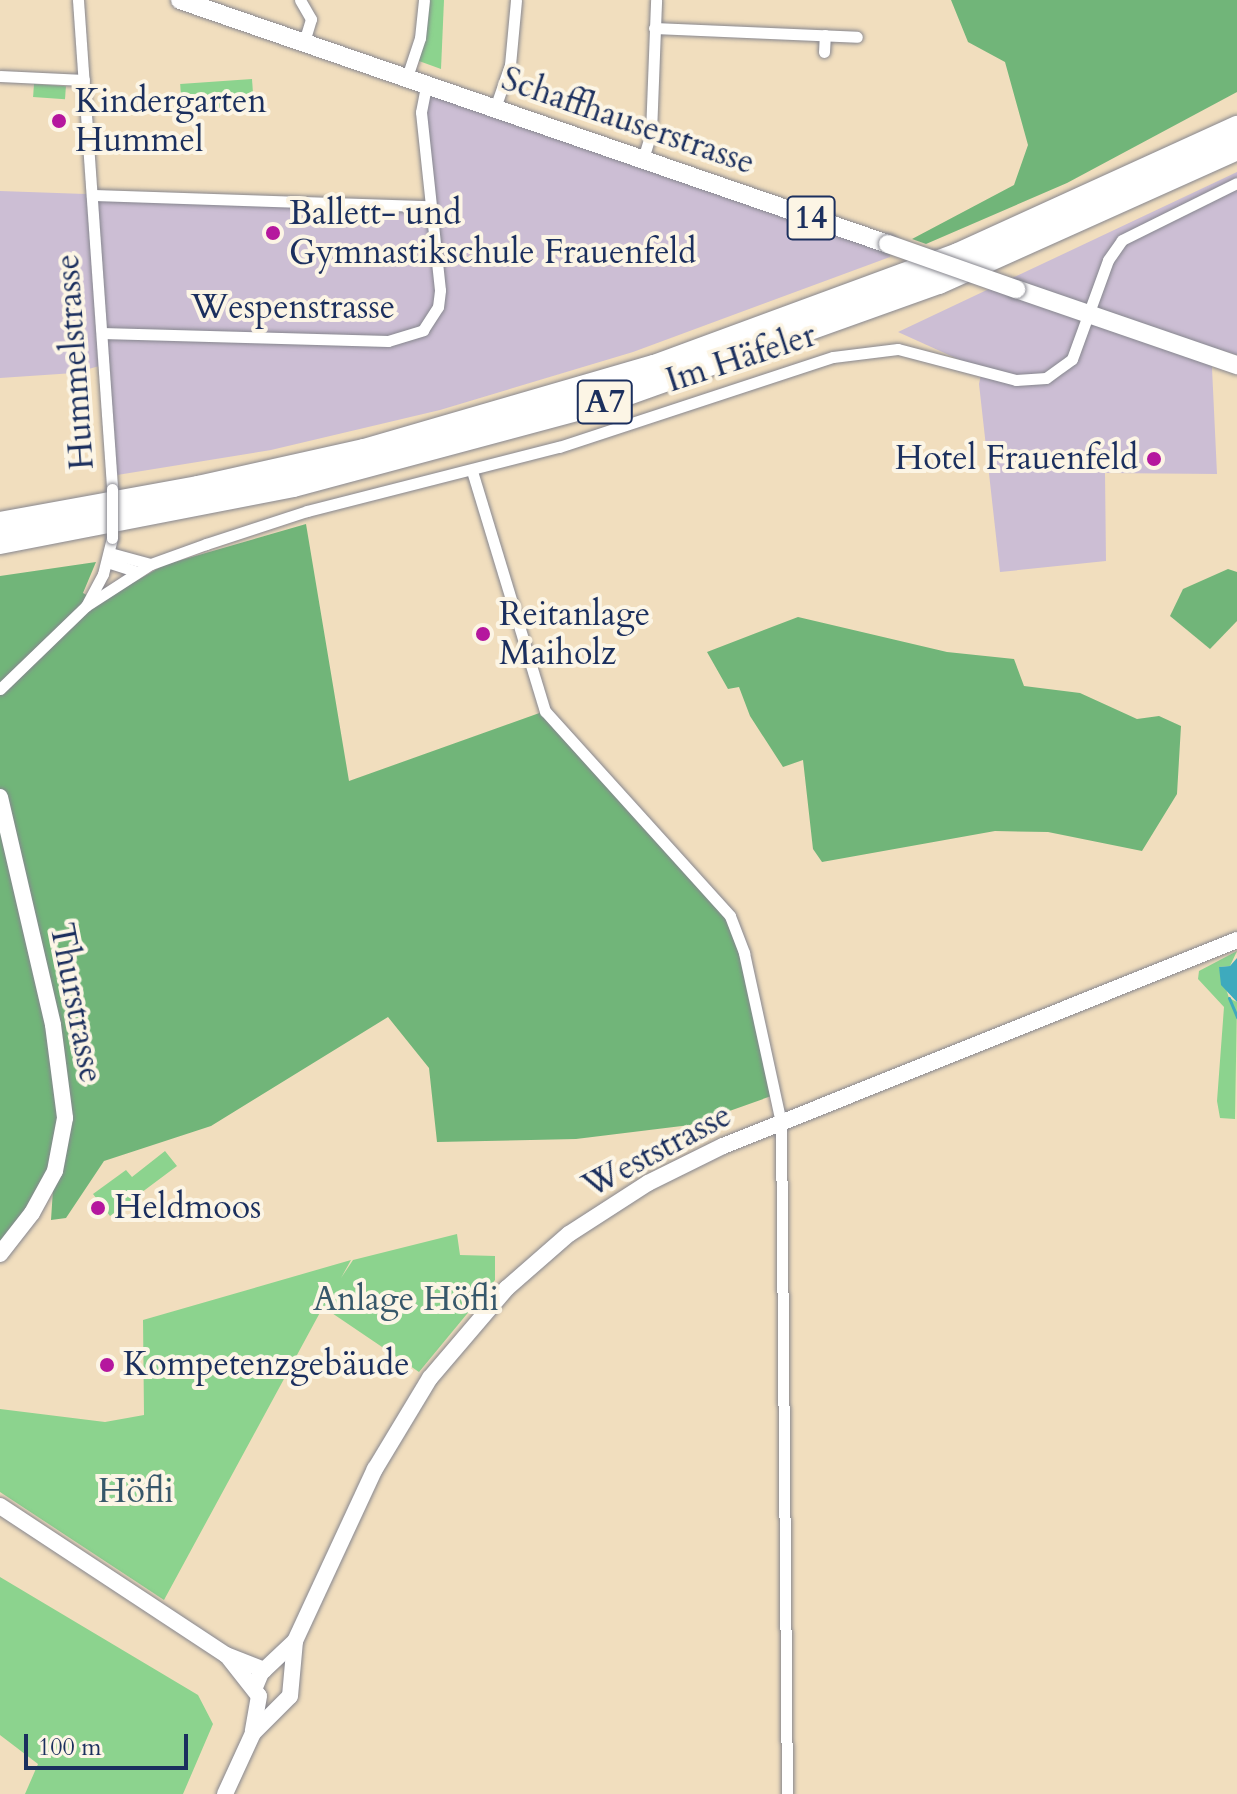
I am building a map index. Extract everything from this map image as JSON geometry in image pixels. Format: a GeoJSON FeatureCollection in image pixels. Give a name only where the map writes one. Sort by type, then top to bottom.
{"type":"FeatureCollection","features":[{"type":"Feature","properties":{"kind":"highway","name":"A7"},"geometry":{"type":"LineString","coordinates":[[0,523],[350,453],[654,366],[944,260],[1237,127]]}},
{"type":"Feature","properties":{"kind":"highway","name":"A7"},"geometry":{"type":"LineString","coordinates":[[0,543],[293,486],[620,398],[939,283],[1237,149]]}},
{"type":"Feature","properties":{"kind":"main road","name":"Schaffhauserstrasse"},"geometry":{"type":"LineString","coordinates":[[180,0],[1237,365]]}},
{"type":"Feature","properties":{"kind":"main road","name":"Thurstrasse"},"geometry":{"type":"LineString","coordinates":[[0,797],[53,1025],[65,1118],[55,1171],[32,1213],[0,1254]]}},
{"type":"Feature","properties":{"kind":"main road","name":"Weststrasse"},"geometry":{"type":"LineString","coordinates":[[253,1733],[257,1691],[268,1669],[295,1641],[408,1411],[477,1319],[541,1257],[622,1198],[781,1122],[1237,940]]}},
{"type":"Feature","properties":{"kind":"main road"},"geometry":{"type":"LineString","coordinates":[[0,1506],[226,1655],[291,1677]]}},
{"type":"Feature","properties":{"kind":"main road","name":"Weststrasse"},"geometry":{"type":"LineString","coordinates":[[278,1704],[290,1696],[295,1641]]}},
{"type":"Feature","properties":{"kind":"main road"},"geometry":{"type":"LineString","coordinates":[[225,1794],[253,1733],[278,1704],[257,1691],[226,1655]]}},
{"type":"Feature","properties":{"kind":"street","name":"Hummelstrasse"},"geometry":{"type":"LineString","coordinates":[[0,697],[5,686],[86,606],[108,558],[112,538],[112,489],[78,0]]}},
{"type":"Feature","properties":{"kind":"street"},"geometry":{"type":"LineString","coordinates":[[300,0],[311,19],[303,45]]}},
{"type":"Feature","properties":{"kind":"street"},"geometry":{"type":"LineString","coordinates":[[406,80],[420,38],[424,0]]}},
{"type":"Feature","properties":{"kind":"street"},"geometry":{"type":"LineString","coordinates":[[495,108],[510,65],[516,0]]}},
{"type":"Feature","properties":{"kind":"street"},"geometry":{"type":"LineString","coordinates":[[643,159],[651,133],[656,0]]}},
{"type":"Feature","properties":{"kind":"street"},"geometry":{"type":"LineString","coordinates":[[654,28],[857,37]]}},
{"type":"Feature","properties":{"kind":"street"},"geometry":{"type":"LineString","coordinates":[[824,52],[825,35]]}},
{"type":"Feature","properties":{"kind":"street"},"geometry":{"type":"LineString","coordinates":[[0,76],[84,80]]}},
{"type":"Feature","properties":{"kind":"street","name":"Wespenstrasse"},"geometry":{"type":"LineString","coordinates":[[102,333],[388,341],[415,335],[431,320],[440,290],[421,112],[426,86]]}},
{"type":"Feature","properties":{"kind":"street","name":"Im Häfeler"},"geometry":{"type":"LineString","coordinates":[[86,606],[151,564],[307,511],[472,471],[848,353],[914,351],[1003,377],[1038,380],[1072,359],[1108,260],[1122,240],[1237,183]]}},
{"type":"Feature","properties":{"kind":"street"},"geometry":{"type":"LineString","coordinates":[[92,195],[431,206]]}},
{"type":"Feature","properties":{"kind":"street"},"geometry":{"type":"LineString","coordinates":[[472,471],[545,711],[730,916],[744,953],[781,1122],[787,1794]]}},
{"type":"Feature","properties":{"kind":"street"},"geometry":{"type":"LineString","coordinates":[[108,558],[151,564]]}},
{"type":"Feature","properties":{"kind":"street"},"geometry":{"type":"LineString","coordinates":[[108,558],[138,572]]}},
{"type":"Feature","properties":{"kind":"shaded area"},"geometry":{"type":"Polygon","coordinates":[[[426,86],[888,244],[890,257],[633,352],[440,410],[271,450],[111,476],[103,365],[74,373],[0,378],[0,191],[430,206],[421,112],[426,86]]]}},
{"type":"Feature","properties":{"kind":"shaded area"},"geometry":{"type":"Polygon","coordinates":[[[1237,172],[1237,355],[1211,347],[1217,474],[1105,473],[1106,561],[1000,572],[979,384],[982,370],[898,332],[1237,172]]]}},
{"type":"Feature","properties":{"kind":"green space"},"geometry":{"type":"Polygon","coordinates":[[[430,0],[444,0],[441,69],[419,61],[430,0]]]}},
{"type":"Feature","properties":{"kind":"green space"},"geometry":{"type":"Polygon","coordinates":[[[951,0],[1237,0],[1237,92],[1067,183],[926,244],[912,239],[1014,185],[1028,145],[1005,62],[968,42],[951,0]]]}},
{"type":"Feature","properties":{"kind":"green space"},"geometry":{"type":"Polygon","coordinates":[[[252,79],[254,109],[182,114],[180,84],[252,79]]]}},
{"type":"Feature","properties":{"kind":"green space"},"geometry":{"type":"Polygon","coordinates":[[[34,84],[66,86],[65,99],[33,97],[34,84]]]}},
{"type":"Feature","properties":{"kind":"green space"},"geometry":{"type":"Polygon","coordinates":[[[306,524],[349,781],[545,711],[730,916],[777,1094],[690,1125],[576,1139],[437,1142],[429,1068],[388,1017],[211,1126],[104,1161],[66,1218],[51,1220],[54,1174],[0,1254],[0,576],[96,562],[83,593],[99,602],[164,565],[306,524]]]}},
{"type":"Feature","properties":{"kind":"green space"},"geometry":{"type":"Polygon","coordinates":[[[1228,569],[1237,572],[1237,621],[1210,649],[1170,616],[1183,589],[1228,569]]]}},
{"type":"Feature","properties":{"kind":"green space"},"geometry":{"type":"Polygon","coordinates":[[[798,617],[947,652],[1014,659],[1024,686],[1080,693],[1137,719],[1159,716],[1181,726],[1177,794],[1142,851],[1048,832],[995,831],[822,862],[813,849],[803,760],[783,767],[750,716],[739,687],[728,689],[707,652],[798,617]]]}},
{"type":"Feature","properties":{"kind":"green space"},"geometry":{"type":"Polygon","coordinates":[[[1237,951],[1230,966],[1219,967],[1229,998],[1237,1002],[1235,1119],[1220,1118],[1217,1101],[1224,1007],[1198,979],[1199,971],[1237,951]]]}},
{"type":"Feature","properties":{"kind":"green space"},"geometry":{"type":"Polygon","coordinates":[[[165,1151],[177,1166],[110,1216],[93,1194],[126,1170],[132,1177],[165,1151]]]}},
{"type":"Feature","properties":{"kind":"green space","name":"Höfli"},"geometry":{"type":"Polygon","coordinates":[[[457,1234],[460,1255],[495,1256],[495,1280],[419,1372],[323,1307],[164,1600],[0,1492],[0,1409],[105,1422],[144,1415],[143,1320],[351,1260],[341,1278],[353,1260],[457,1234]]]}},
{"type":"Feature","properties":{"kind":"green space"},"geometry":{"type":"Polygon","coordinates":[[[0,1577],[198,1695],[213,1724],[183,1794],[25,1794],[38,1764],[0,1735],[0,1577]]]}},
{"type":"Feature","properties":{"kind":"water"},"geometry":{"type":"Polygon","coordinates":[[[1237,958],[1237,1002],[1221,985],[1219,967],[1230,966],[1237,958]]]}},
{"type":"Feature","properties":{"kind":"waterway"},"geometry":{"type":"LineString","coordinates":[[1229,998],[1237,1017]]}},
{"type":"Feature","properties":{"kind":"place","name":"Kindergarten Hummel"},"geometry":{"type":"Point","coordinates":[59,121]}},
{"type":"Feature","properties":{"kind":"place","name":"Ballett- und Gymnastikschule Frauenfeld"},"geometry":{"type":"Point","coordinates":[273,233]}},
{"type":"Feature","properties":{"kind":"place","name":"Hotel Frauenfeld"},"geometry":{"type":"Point","coordinates":[1154,459]}},
{"type":"Feature","properties":{"kind":"place","name":"Reitanlage Maiholz"},"geometry":{"type":"Point","coordinates":[483,634]}},
{"type":"Feature","properties":{"kind":"place","name":"Heldmoos"},"geometry":{"type":"Point","coordinates":[98,1208]}},
{"type":"Feature","properties":{"kind":"place","name":"Kompetenzgebäude"},"geometry":{"type":"Point","coordinates":[107,1365]}},
{"type":"Feature","properties":{"kind":"park label","name":"Anlage Höfli"},"geometry":{"type":"Point","coordinates":[406,1300]}}]}
